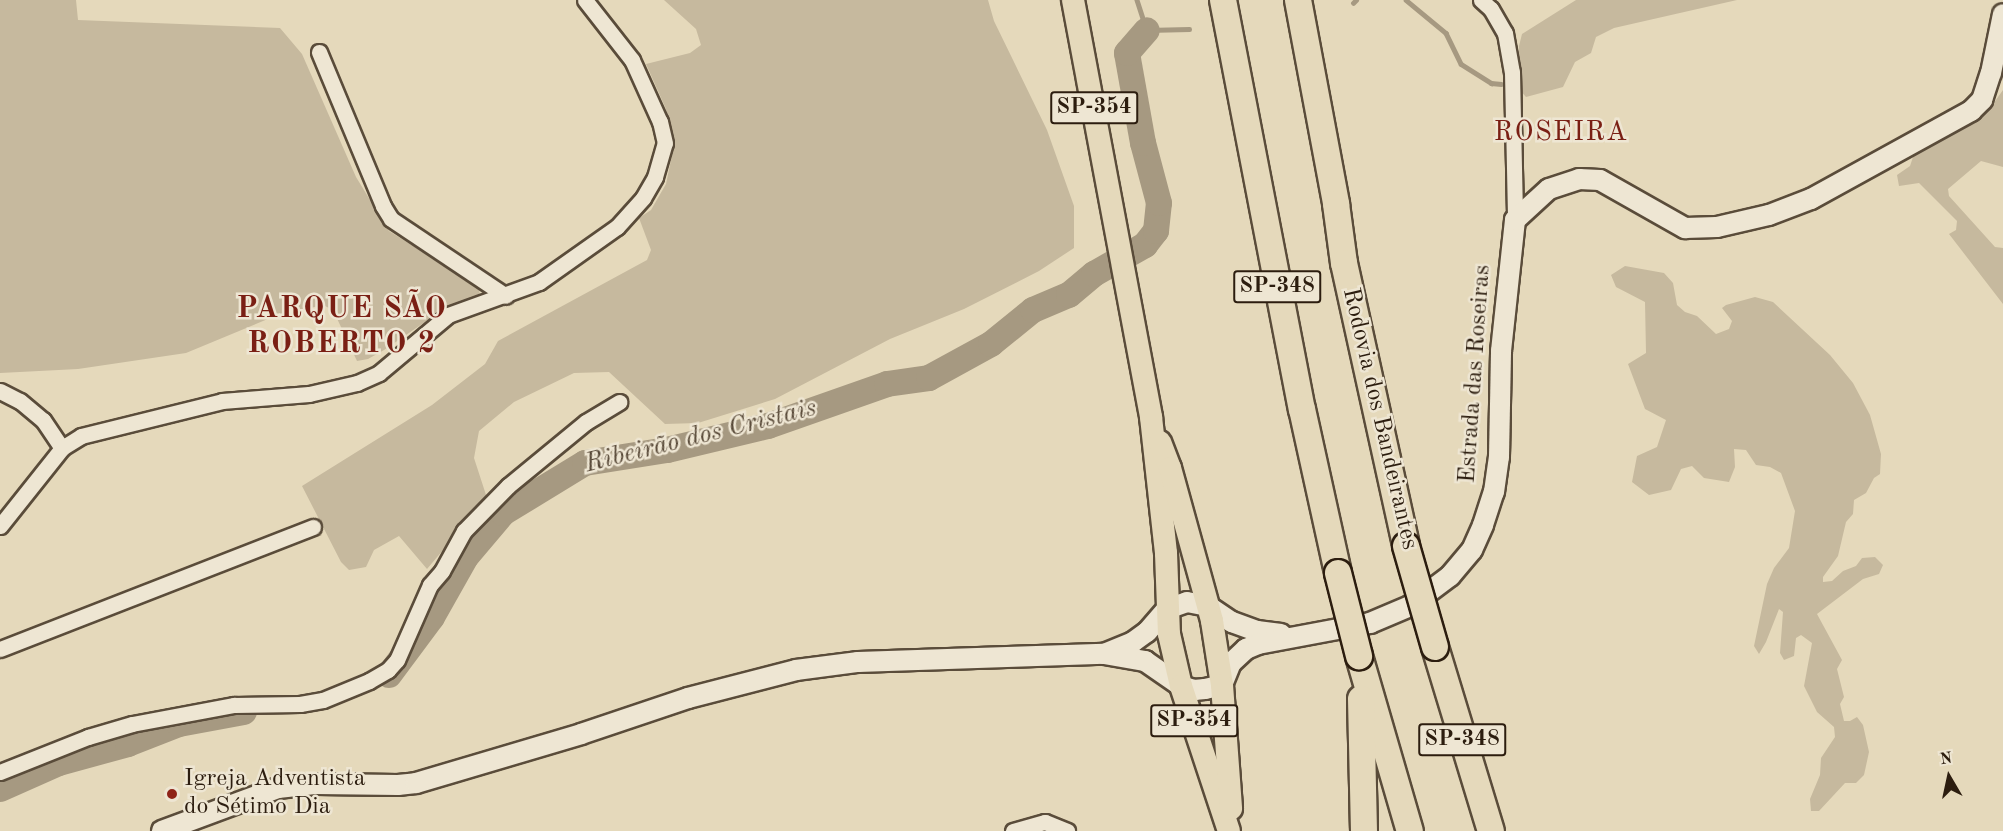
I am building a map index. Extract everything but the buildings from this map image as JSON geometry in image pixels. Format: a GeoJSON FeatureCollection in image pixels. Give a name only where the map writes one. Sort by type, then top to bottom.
{"type":"FeatureCollection","features":[{"type":"Feature","properties":{"kind":"highway","name":"SP-348"},"geometry":{"type":"LineString","coordinates":[[1223,0],[1299,398],[1338,573],[1360,660],[1410,831]]}},
{"type":"Feature","properties":{"kind":"highway","name":"Rodovia dos Bandeirantes"},"geometry":{"type":"LineString","coordinates":[[1298,0],[1336,204],[1344,263],[1406,546],[1491,831]]}},
{"type":"Feature","properties":{"kind":"highway"},"geometry":{"type":"LineString","coordinates":[[1360,660],[1364,831]]}},
{"type":"Feature","properties":{"kind":"main road","name":"SP-354"},"geometry":{"type":"LineString","coordinates":[[1073,0],[1150,417],[1166,553],[1169,634],[1181,686],[1231,831]]}},
{"type":"Feature","properties":{"kind":"main road","name":"SP-354"},"geometry":{"type":"LineString","coordinates":[[1150,417],[1170,468],[1208,606],[1222,685],[1231,831]]}},
{"type":"Feature","properties":{"kind":"street"},"geometry":{"type":"LineString","coordinates":[[0,526],[62,448],[81,436],[222,401],[309,394],[357,383],[379,372],[448,315],[467,306],[506,296],[558,271],[617,227],[643,198],[662,160],[665,143],[660,122],[632,60],[585,0]]}},
{"type":"Feature","properties":{"kind":"street"},"geometry":{"type":"LineString","coordinates":[[1481,0],[1491,9],[1505,33],[1512,72],[1515,220]]}},
{"type":"Feature","properties":{"kind":"street"},"geometry":{"type":"LineString","coordinates":[[1515,220],[1549,189],[1579,179],[1600,180],[1685,228],[1717,227],[1769,215],[1811,200],[1971,111],[1982,100],[1991,73],[2003,14]]}},
{"type":"Feature","properties":{"kind":"street"},"geometry":{"type":"LineString","coordinates":[[319,52],[382,206],[391,219],[506,296]]}},
{"type":"Feature","properties":{"kind":"street","name":"Estrada das Roseiras"},"geometry":{"type":"LineString","coordinates":[[1222,685],[1231,663],[1246,649],[1258,644],[1370,623],[1410,606],[1450,576],[1472,550],[1484,525],[1494,492],[1499,457],[1501,351],[1515,220]]}},
{"type":"Feature","properties":{"kind":"street"},"geometry":{"type":"LineString","coordinates":[[0,391],[20,401],[43,420],[62,448]]}},
{"type":"Feature","properties":{"kind":"street"},"geometry":{"type":"LineString","coordinates":[[0,772],[88,737],[132,724],[234,705],[300,704],[323,700],[369,681],[388,670],[398,660],[430,585],[442,571],[464,531],[508,486],[586,422],[619,402]]}},
{"type":"Feature","properties":{"kind":"street"},"geometry":{"type":"LineString","coordinates":[[0,649],[313,527]]}},
{"type":"Feature","properties":{"kind":"street"},"geometry":{"type":"LineString","coordinates":[[1104,654],[1133,642],[1147,632],[1167,609],[1187,602],[1208,606]]}},
{"type":"Feature","properties":{"kind":"street","name":"Estrada das Roseiras"},"geometry":{"type":"LineString","coordinates":[[1208,606],[1232,621],[1257,631],[1305,637]]}},
{"type":"Feature","properties":{"kind":"street"},"geometry":{"type":"LineString","coordinates":[[162,831],[278,788],[317,784],[398,785],[416,783],[581,734],[688,698],[796,670],[858,662],[1104,654],[1145,661],[1181,686],[1194,690],[1222,685]]}},
{"type":"Feature","properties":{"kind":"street"},"geometry":{"type":"LineString","coordinates":[[1013,831],[1045,822],[1067,831]]}},
{"type":"Feature","properties":{"kind":"shaded area"},"geometry":{"type":"Polygon","coordinates":[[[0,0],[76,0],[78,20],[280,28],[302,54],[356,177],[389,231],[463,277],[479,289],[480,296],[441,311],[384,350],[368,359],[357,361],[333,310],[323,305],[275,316],[186,353],[78,369],[0,373],[0,0]]]}},
{"type":"Feature","properties":{"kind":"shaded area"},"geometry":{"type":"Polygon","coordinates":[[[664,0],[988,0],[994,21],[1047,130],[1074,206],[1074,248],[1039,271],[964,309],[890,339],[775,399],[698,423],[665,424],[609,372],[574,373],[514,402],[479,431],[474,458],[487,498],[427,569],[399,536],[374,550],[366,567],[349,570],[341,562],[302,486],[432,405],[485,364],[498,341],[647,260],[651,250],[639,218],[651,210],[666,184],[672,155],[666,109],[646,64],[690,53],[701,45],[696,29],[664,0]]]}},
{"type":"Feature","properties":{"kind":"shaded area"},"geometry":{"type":"Polygon","coordinates":[[[1576,0],[1737,0],[1614,28],[1596,37],[1591,53],[1575,62],[1563,87],[1526,97],[1519,89],[1519,46],[1522,34],[1576,0]]]}},
{"type":"Feature","properties":{"kind":"shaded area"},"geometry":{"type":"Polygon","coordinates":[[[2003,90],[2003,167],[1981,161],[1948,189],[1949,196],[1995,247],[2003,248],[2003,304],[1949,234],[1956,230],[1957,221],[1919,183],[1899,186],[1897,175],[1910,166],[1915,151],[1993,104],[2003,90]]]}},
{"type":"Feature","properties":{"kind":"shaded area"},"geometry":{"type":"Polygon","coordinates":[[[1625,266],[1664,273],[1673,283],[1677,305],[1685,312],[1697,316],[1716,334],[1729,329],[1732,321],[1722,308],[1726,305],[1755,297],[1773,302],[1830,355],[1853,383],[1870,415],[1881,454],[1880,474],[1874,478],[1866,493],[1854,500],[1853,514],[1846,522],[1838,556],[1823,577],[1823,582],[1832,581],[1843,571],[1856,566],[1862,558],[1875,557],[1883,565],[1879,574],[1863,579],[1817,614],[1842,660],[1837,669],[1844,697],[1840,704],[1844,721],[1857,717],[1863,725],[1869,752],[1864,775],[1856,783],[1845,783],[1819,811],[1811,811],[1810,799],[1820,775],[1821,758],[1835,737],[1834,727],[1817,712],[1804,686],[1812,643],[1801,635],[1796,638],[1794,656],[1784,660],[1780,653],[1783,612],[1779,609],[1759,654],[1754,646],[1767,584],[1774,568],[1789,548],[1795,511],[1781,473],[1770,467],[1756,465],[1746,450],[1734,449],[1735,467],[1729,482],[1704,478],[1692,466],[1681,469],[1671,490],[1649,495],[1632,482],[1637,456],[1657,447],[1666,420],[1645,409],[1628,364],[1646,353],[1645,302],[1616,287],[1611,275],[1625,266]]]}},
{"type":"Feature","properties":{"kind":"waterway"},"geometry":{"type":"LineString","coordinates":[[1137,0],[1147,30],[1189,29]]}},
{"type":"Feature","properties":{"kind":"waterway"},"geometry":{"type":"LineString","coordinates":[[1353,3],[1356,0]]}},
{"type":"Feature","properties":{"kind":"waterway"},"geometry":{"type":"LineString","coordinates":[[1406,0],[1446,33],[1461,64],[1491,83],[1501,84]]}},
{"type":"Feature","properties":{"kind":"waterway","name":"Ribeirão dos Cristais"},"geometry":{"type":"LineString","coordinates":[[389,675],[432,617],[466,557],[503,513],[585,463],[667,450],[768,426],[887,384],[929,378],[991,344],[1033,310],[1069,295],[1094,274],[1145,245],[1156,231],[1159,203],[1143,143],[1127,53],[1147,30]]}},
{"type":"Feature","properties":{"kind":"waterway","name":"Ribeirão dos Cristais"},"geometry":{"type":"LineString","coordinates":[[0,789],[59,763],[128,744],[179,724],[244,712]]}},
{"type":"Feature","properties":{"kind":"place","name":"Igreja Adventista do Sétimo Dia"},"geometry":{"type":"Point","coordinates":[172,794]}},
{"type":"Feature","properties":{"kind":"district","name":"ROSEIRA"},"geometry":{"type":"Point","coordinates":[1561,133]}},
{"type":"Feature","properties":{"kind":"district","name":"PARQUE SÃO ROBERTO 2"},"geometry":{"type":"Point","coordinates":[342,326]}}]}
